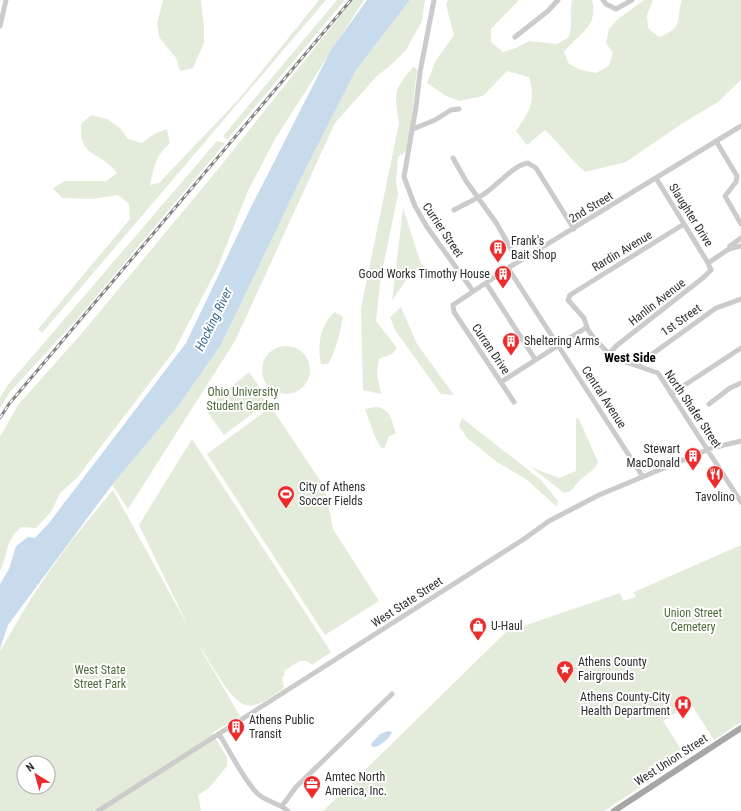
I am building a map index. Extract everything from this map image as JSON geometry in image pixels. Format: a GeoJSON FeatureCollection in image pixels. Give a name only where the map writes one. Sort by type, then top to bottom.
{"type":"FeatureCollection","features":[{"type":"Feature","properties":{"kind":"main road","name":"West Union Street"},"geometry":{"type":"LineString","coordinates":[[614,811],[741,728]]}},
{"type":"Feature","properties":{"kind":"street"},"geometry":{"type":"LineString","coordinates":[[0,26],[6,0]]}},
{"type":"Feature","properties":{"kind":"street","name":"Currier Street"},"geometry":{"type":"LineString","coordinates":[[434,0],[420,72],[413,130],[405,165],[405,183],[428,230],[473,291]]}},
{"type":"Feature","properties":{"kind":"street"},"geometry":{"type":"LineString","coordinates":[[515,37],[548,11],[558,0]]}},
{"type":"Feature","properties":{"kind":"street"},"geometry":{"type":"LineString","coordinates":[[603,0],[606,4],[616,9],[632,0]]}},
{"type":"Feature","properties":{"kind":"street"},"geometry":{"type":"LineString","coordinates":[[413,130],[435,120],[451,110],[459,109]]}},
{"type":"Feature","properties":{"kind":"street","name":"2nd Street"},"geometry":{"type":"LineString","coordinates":[[453,306],[508,268],[741,126]]}},
{"type":"Feature","properties":{"kind":"street"},"geometry":{"type":"LineString","coordinates":[[716,141],[737,176],[736,182],[725,196],[741,224]]}},
{"type":"Feature","properties":{"kind":"street"},"geometry":{"type":"LineString","coordinates":[[453,158],[497,224],[518,262]]}},
{"type":"Feature","properties":{"kind":"street"},"geometry":{"type":"LineString","coordinates":[[454,210],[478,197],[523,165],[530,164],[536,168],[574,229]]}},
{"type":"Feature","properties":{"kind":"street","name":"Slaughter Drive"},"geometry":{"type":"LineString","coordinates":[[656,178],[708,263]]}},
{"type":"Feature","properties":{"kind":"street","name":"Rardin Avenue"},"geometry":{"type":"LineString","coordinates":[[570,295],[684,224]]}},
{"type":"Feature","properties":{"kind":"street"},"geometry":{"type":"LineString","coordinates":[[729,249],[730,246],[741,238]]}},
{"type":"Feature","properties":{"kind":"street"},"geometry":{"type":"LineString","coordinates":[[708,263],[729,249],[741,246]]}},
{"type":"Feature","properties":{"kind":"street","name":"Hanlin Avenue"},"geometry":{"type":"LineString","coordinates":[[609,354],[616,346],[708,274],[711,270],[708,263]]}},
{"type":"Feature","properties":{"kind":"street","name":"Central Avenue"},"geometry":{"type":"LineString","coordinates":[[508,268],[643,477]]}},
{"type":"Feature","properties":{"kind":"street"},"geometry":{"type":"LineString","coordinates":[[486,283],[536,359]]}},
{"type":"Feature","properties":{"kind":"street","name":"North Shafer Street"},"geometry":{"type":"LineString","coordinates":[[570,295],[568,300],[584,318],[587,327],[598,343],[609,354],[618,359],[658,373],[741,502]]}},
{"type":"Feature","properties":{"kind":"street","name":"1st Street"},"geometry":{"type":"LineString","coordinates":[[637,366],[716,308],[741,299]]}},
{"type":"Feature","properties":{"kind":"street","name":"Curran Drive"},"geometry":{"type":"LineString","coordinates":[[453,306],[514,402]]}},
{"type":"Feature","properties":{"kind":"street"},"geometry":{"type":"LineString","coordinates":[[501,382],[587,327]]}},
{"type":"Feature","properties":{"kind":"street"},"geometry":{"type":"LineString","coordinates":[[671,394],[741,348]]}},
{"type":"Feature","properties":{"kind":"street"},"geometry":{"type":"LineString","coordinates":[[709,404],[730,388],[741,384]]}},
{"type":"Feature","properties":{"kind":"street","name":"West State Street"},"geometry":{"type":"LineString","coordinates":[[98,811],[524,539],[549,521],[599,495],[708,450],[741,441]]}},
{"type":"Feature","properties":{"kind":"street"},"geometry":{"type":"LineString","coordinates":[[282,806],[296,787],[392,694]]}},
{"type":"Feature","properties":{"kind":"street"},"geometry":{"type":"LineString","coordinates":[[219,734],[254,790],[264,798],[282,806],[288,811]]}},
{"type":"Feature","properties":{"kind":"green space"},"geometry":{"type":"Polygon","coordinates":[[[163,0],[201,0],[204,43],[193,68],[180,71],[176,58],[159,37],[157,24],[163,0]]]}},
{"type":"Feature","properties":{"kind":"green space"},"geometry":{"type":"Polygon","coordinates":[[[319,0],[326,0],[42,333],[38,329],[130,219],[129,204],[118,195],[92,199],[62,198],[53,188],[65,181],[106,181],[117,173],[104,161],[87,149],[83,143],[81,135],[81,124],[91,115],[107,119],[119,127],[128,139],[142,143],[154,134],[167,129],[170,143],[162,152],[154,167],[150,185],[159,183],[239,99],[319,0]]]}},
{"type":"Feature","properties":{"kind":"green space"},"geometry":{"type":"Polygon","coordinates":[[[337,0],[345,0],[227,140],[223,136],[337,0]]]}},
{"type":"Feature","properties":{"kind":"green space"},"geometry":{"type":"Polygon","coordinates":[[[353,0],[364,0],[275,139],[247,193],[218,267],[174,351],[77,478],[60,493],[51,512],[36,528],[22,527],[13,536],[0,571],[0,437],[18,405],[82,333],[219,168],[353,0]]]}},
{"type":"Feature","properties":{"kind":"green space"},"geometry":{"type":"Polygon","coordinates":[[[410,0],[425,0],[422,21],[406,50],[376,77],[335,123],[235,341],[128,509],[112,485],[179,405],[221,345],[304,172],[356,70],[410,0]]]}},
{"type":"Feature","properties":{"kind":"green space"},"geometry":{"type":"Polygon","coordinates":[[[448,0],[519,0],[491,29],[491,42],[503,52],[516,48],[529,41],[557,44],[569,37],[572,0],[592,0],[593,17],[590,24],[564,52],[569,64],[581,70],[596,73],[609,66],[613,53],[606,43],[609,29],[618,19],[644,0],[653,0],[647,15],[648,28],[659,37],[673,30],[678,23],[682,0],[741,0],[741,80],[718,102],[683,123],[626,162],[585,172],[545,130],[527,145],[516,131],[525,117],[532,100],[529,77],[507,71],[483,96],[459,101],[446,96],[427,83],[435,62],[454,35],[446,5],[448,0]]]}},
{"type":"Feature","properties":{"kind":"green space"},"geometry":{"type":"Polygon","coordinates":[[[414,66],[417,70],[408,150],[398,157],[396,180],[398,195],[381,276],[376,321],[397,348],[392,354],[379,359],[377,373],[381,394],[363,390],[361,308],[399,123],[396,105],[397,92],[402,81],[414,66]]]}},
{"type":"Feature","properties":{"kind":"green space"},"geometry":{"type":"Polygon","coordinates":[[[217,141],[225,143],[78,318],[10,392],[0,408],[0,398],[7,386],[217,141]]]}},
{"type":"Feature","properties":{"kind":"green space"},"geometry":{"type":"Polygon","coordinates":[[[403,208],[421,264],[433,270],[427,273],[420,270],[408,277],[392,301],[403,208]]]}},
{"type":"Feature","properties":{"kind":"green space"},"geometry":{"type":"Polygon","coordinates":[[[401,307],[417,344],[454,395],[441,394],[395,330],[390,317],[401,307]]]}},
{"type":"Feature","properties":{"kind":"green space"},"geometry":{"type":"Polygon","coordinates":[[[335,312],[343,317],[337,342],[328,364],[321,364],[319,350],[321,336],[326,323],[335,312]]]}},
{"type":"Feature","properties":{"kind":"green space","name":"Ohio University Student Garden"},"geometry":{"type":"Polygon","coordinates":[[[281,346],[291,346],[300,350],[306,356],[310,365],[310,375],[306,384],[300,390],[291,394],[281,394],[272,390],[266,384],[262,375],[262,365],[266,356],[272,350],[281,346]]]}},
{"type":"Feature","properties":{"kind":"green space","name":"Ohio University Student Garden"},"geometry":{"type":"Polygon","coordinates":[[[249,372],[269,401],[224,435],[205,409],[249,372]]]}},
{"type":"Feature","properties":{"kind":"green space","name":"City of Athens Soccer Fields"},"geometry":{"type":"Polygon","coordinates":[[[271,407],[325,488],[333,529],[379,601],[325,635],[207,454],[271,407]]]}},
{"type":"Feature","properties":{"kind":"green space"},"geometry":{"type":"Polygon","coordinates":[[[375,407],[387,412],[396,433],[389,436],[385,447],[382,449],[375,437],[365,409],[375,407]]]}},
{"type":"Feature","properties":{"kind":"green space"},"geometry":{"type":"Polygon","coordinates":[[[462,418],[541,480],[558,501],[557,507],[526,479],[497,462],[467,438],[459,426],[462,418]]]}},
{"type":"Feature","properties":{"kind":"green space"},"geometry":{"type":"Polygon","coordinates":[[[576,418],[579,419],[598,462],[595,468],[579,481],[571,491],[564,493],[531,467],[559,478],[576,471],[576,418]]]}},
{"type":"Feature","properties":{"kind":"green space","name":"West State Street Park"},"geometry":{"type":"Polygon","coordinates":[[[192,439],[331,652],[312,665],[305,661],[298,662],[284,671],[285,674],[282,678],[284,688],[262,702],[255,705],[247,705],[239,701],[231,694],[199,646],[240,716],[212,733],[227,757],[227,766],[209,788],[198,795],[201,811],[0,811],[0,651],[48,573],[72,540],[113,490],[188,626],[139,525],[192,439]]]}},
{"type":"Feature","properties":{"kind":"green space","name":"Athens County Fairgrounds"},"geometry":{"type":"Polygon","coordinates":[[[741,545],[741,722],[714,740],[691,704],[663,721],[686,757],[604,811],[323,811],[506,632],[620,593],[623,601],[636,597],[634,592],[741,545]]]}},
{"type":"Feature","properties":{"kind":"water","name":"Hocking River"},"geometry":{"type":"Polygon","coordinates":[[[367,0],[410,0],[356,70],[304,172],[221,345],[179,405],[112,485],[8,625],[0,649],[0,584],[9,569],[16,546],[28,537],[35,538],[49,523],[186,343],[250,209],[331,50],[367,0]]]}},
{"type":"Feature","properties":{"kind":"water"},"geometry":{"type":"Polygon","coordinates":[[[388,731],[392,732],[387,740],[378,746],[372,747],[371,744],[380,734],[388,731]]]}},
{"type":"Feature","properties":{"kind":"railway"},"geometry":{"type":"LineString","coordinates":[[0,418],[9,404],[351,0]]}},
{"type":"Feature","properties":{"kind":"place","name":"Frank's Bait Shop"},"geometry":{"type":"Point","coordinates":[498,263]}},
{"type":"Feature","properties":{"kind":"place","name":"Good Works Timothy House"},"geometry":{"type":"Point","coordinates":[503,289]}},
{"type":"Feature","properties":{"kind":"place","name":"Sheltering Arms"},"geometry":{"type":"Point","coordinates":[511,356]}},
{"type":"Feature","properties":{"kind":"place","name":"Stewart MacDonald"},"geometry":{"type":"Point","coordinates":[693,471]}},
{"type":"Feature","properties":{"kind":"place","name":"Tavolino"},"geometry":{"type":"Point","coordinates":[715,489]}},
{"type":"Feature","properties":{"kind":"place","name":"City of Athens Soccer Fields"},"geometry":{"type":"Point","coordinates":[286,509]}},
{"type":"Feature","properties":{"kind":"place","name":"U-Haul"},"geometry":{"type":"Point","coordinates":[478,641]}},
{"type":"Feature","properties":{"kind":"place","name":"Athens County Fairgrounds"},"geometry":{"type":"Point","coordinates":[565,684]}},
{"type":"Feature","properties":{"kind":"place","name":"Athens County-City Health Department"},"geometry":{"type":"Point","coordinates":[683,719]}},
{"type":"Feature","properties":{"kind":"place","name":"Athens Public Transit"},"geometry":{"type":"Point","coordinates":[236,742]}},
{"type":"Feature","properties":{"kind":"place","name":"Amtec North America, Inc."},"geometry":{"type":"Point","coordinates":[312,799]}},
{"type":"Feature","properties":{"kind":"district","name":"West Side"},"geometry":{"type":"Point","coordinates":[630,357]}},
{"type":"Feature","properties":{"kind":"park label","name":"Union Street Cemetery"},"geometry":{"type":"Point","coordinates":[693,620]}}]}
